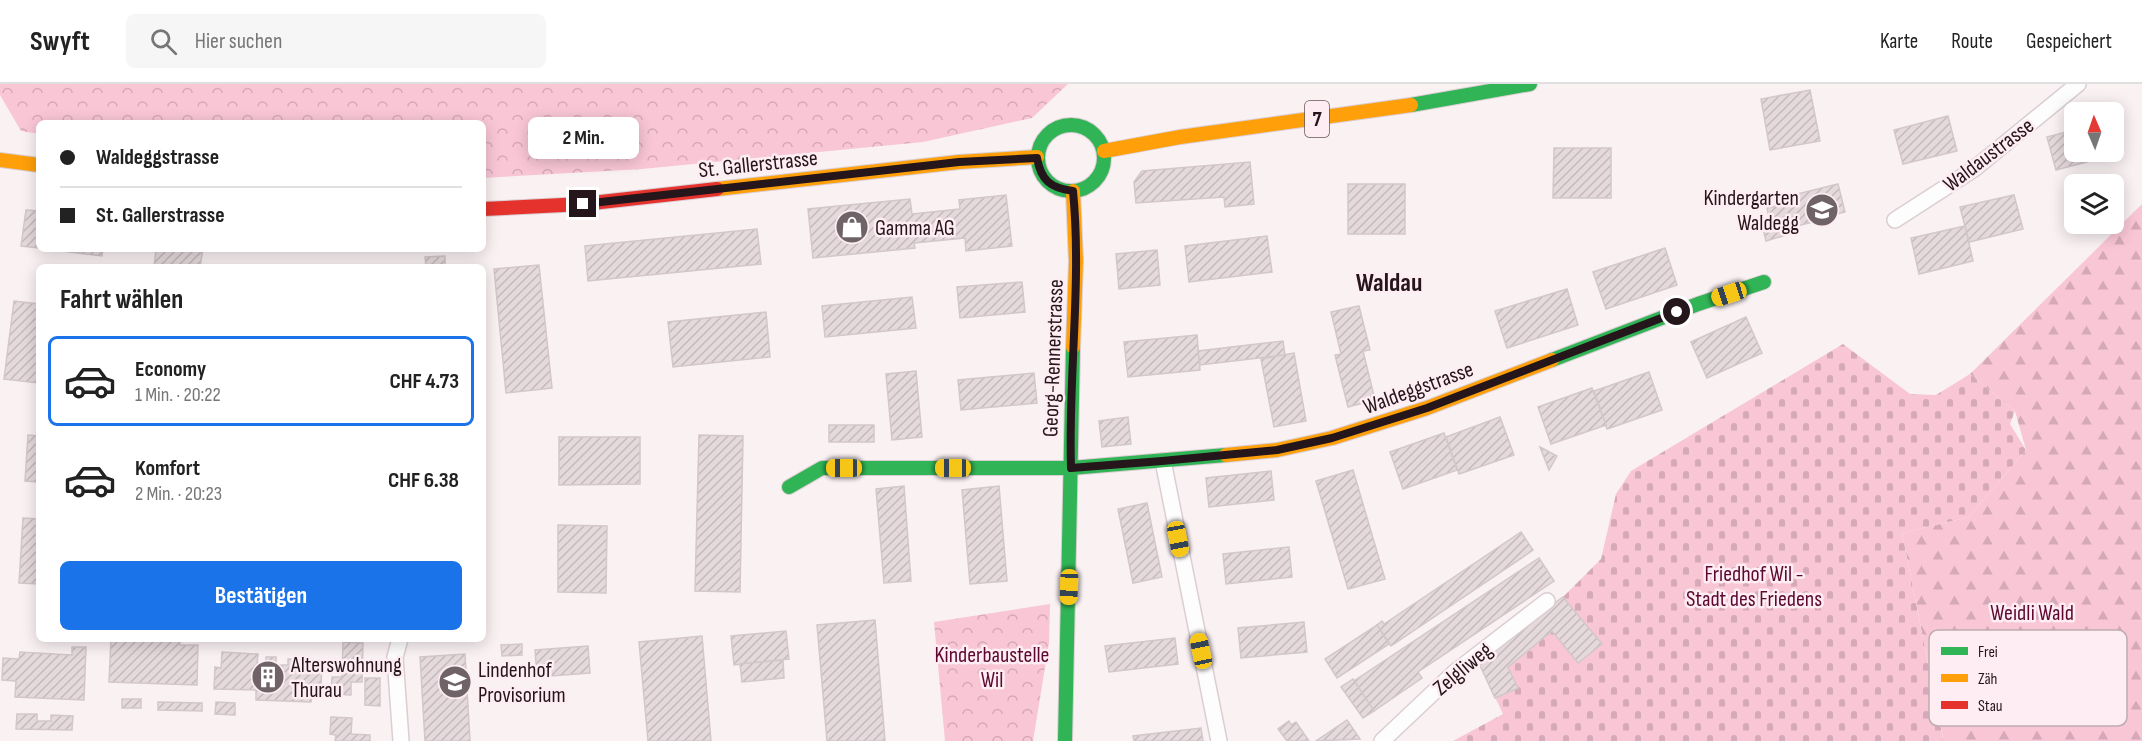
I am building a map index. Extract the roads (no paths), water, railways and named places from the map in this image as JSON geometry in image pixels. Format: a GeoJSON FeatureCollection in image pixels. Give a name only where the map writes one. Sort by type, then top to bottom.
{"type":"FeatureCollection","features":[{"type":"Feature","properties":{"kind":"main road","name":"7"},"geometry":{"type":"LineString","coordinates":[[1104,151],[1180,137],[1390,109],[1530,84]]}},
{"type":"Feature","properties":{"kind":"main road"},"geometry":{"type":"LineString","coordinates":[[1067,125],[1079,126],[1090,131],[1099,140],[1104,151],[1101,173],[1084,189],[1073,191],[1059,189],[1047,182],[1040,171],[1037,158],[1046,135],[1056,128],[1067,125]]}},
{"type":"Feature","properties":{"kind":"main road","name":"St. Gallerstrasse"},"geometry":{"type":"LineString","coordinates":[[486,209],[583,204],[959,162],[1037,158]]}},
{"type":"Feature","properties":{"kind":"main road"},"geometry":{"type":"LineString","coordinates":[[0,160],[36,165]]}},
{"type":"Feature","properties":{"kind":"main road","name":"Georg-Rennerstrasse"},"geometry":{"type":"LineString","coordinates":[[1065,736],[1070,431],[1076,264],[1073,191]]}},
{"type":"Feature","properties":{"kind":"main road","name":"Waldeggstrasse"},"geometry":{"type":"LineString","coordinates":[[789,487],[822,468],[1071,468],[1277,450],[1368,428],[1427,408],[1687,308],[1764,282]]}},
{"type":"Feature","properties":{"kind":"street","name":"Waldaustrasse"},"geometry":{"type":"LineString","coordinates":[[1895,220],[1974,169],[2078,84]]}},
{"type":"Feature","properties":{"kind":"street"},"geometry":{"type":"LineString","coordinates":[[1162,461],[1219,741]]}},
{"type":"Feature","properties":{"kind":"street","name":"Zelgliweg"},"geometry":{"type":"LineString","coordinates":[[1382,741],[1455,672],[1547,601]]}},
{"type":"Feature","properties":{"kind":"street"},"geometry":{"type":"LineString","coordinates":[[399,642],[395,657],[401,741]]}},
{"type":"Feature","properties":{"kind":"place","name":"Kindergarten Waldegg"},"geometry":{"type":"Point","coordinates":[1822,210]}},
{"type":"Feature","properties":{"kind":"place","name":"Gamma AG"},"geometry":{"type":"Point","coordinates":[852,227]}},
{"type":"Feature","properties":{"kind":"place","name":"Alterswohnung Thurau"},"geometry":{"type":"Point","coordinates":[268,677]}},
{"type":"Feature","properties":{"kind":"place","name":"Lindenhof Provisorium"},"geometry":{"type":"Point","coordinates":[455,682]}},
{"type":"Feature","properties":{"kind":"district","name":"Waldau"},"geometry":{"type":"Point","coordinates":[1389,282]}},
{"type":"Feature","properties":{"kind":"park label","name":"Friedhof Wil - Stadt des Friedens"},"geometry":{"type":"Point","coordinates":[1754,586]}},
{"type":"Feature","properties":{"kind":"park label","name":"Weidli Wald"},"geometry":{"type":"Point","coordinates":[2032,612]}},
{"type":"Feature","properties":{"kind":"park label","name":"Kinderbaustelle Wil"},"geometry":{"type":"Point","coordinates":[992,666]}}]}
